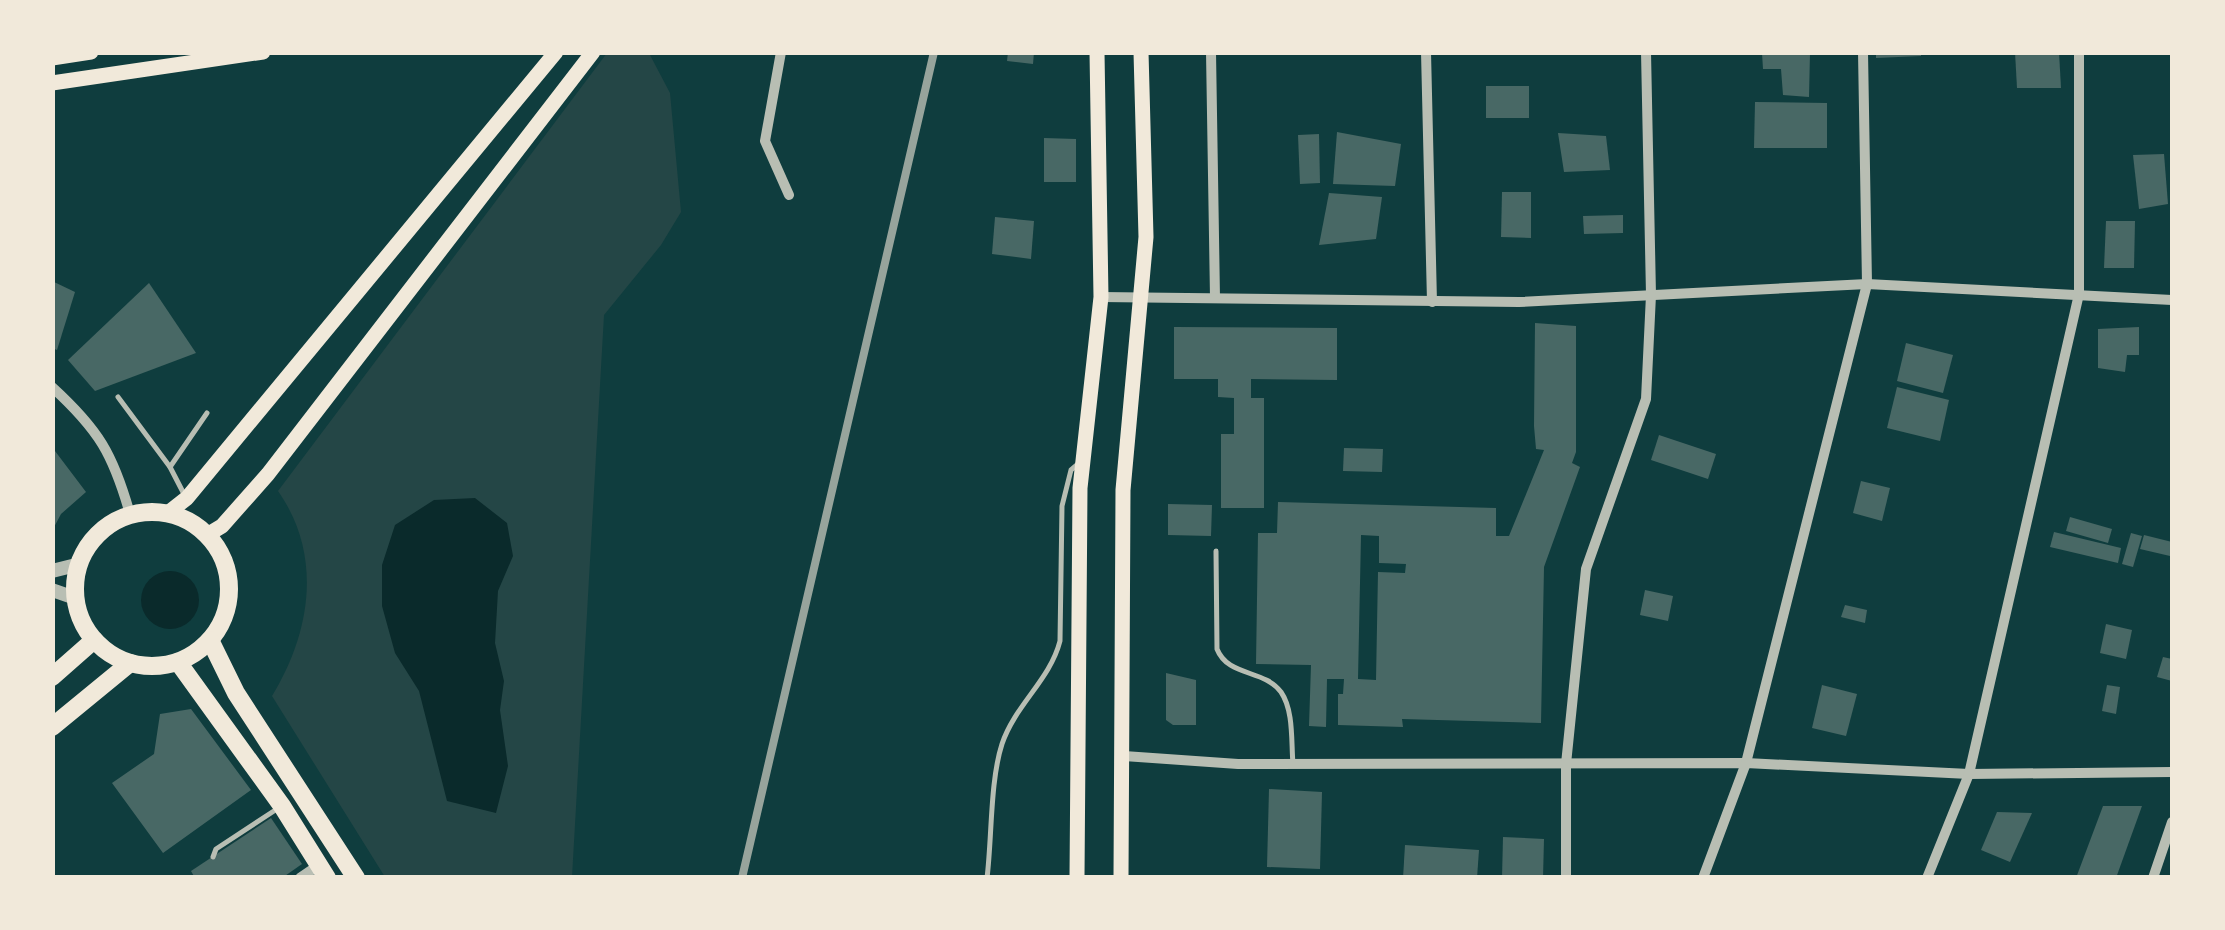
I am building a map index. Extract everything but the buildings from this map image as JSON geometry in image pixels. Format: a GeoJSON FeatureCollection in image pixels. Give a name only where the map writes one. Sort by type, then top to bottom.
{"type":"FeatureCollection","features":[{"type":"Feature","properties":{"kind":"main road"},"geometry":{"type":"LineString","coordinates":[[52,58],[91,52]]}},
{"type":"Feature","properties":{"kind":"main road"},"geometry":{"type":"LineString","coordinates":[[52,83],[263,52]]}},
{"type":"Feature","properties":{"kind":"main road"},"geometry":{"type":"LineString","coordinates":[[168,513],[187,498],[556,52]]}},
{"type":"Feature","properties":{"kind":"main road"},"geometry":{"type":"LineString","coordinates":[[207,534],[222,526],[268,474],[593,52]]}},
{"type":"Feature","properties":{"kind":"main road"},"geometry":{"type":"LineString","coordinates":[[1077,878],[1082,464],[1101,297],[1098,52]]}},
{"type":"Feature","properties":{"kind":"main road"},"geometry":{"type":"LineString","coordinates":[[1120,878],[1124,490],[1144,294],[1141,52]]}},
{"type":"Feature","properties":{"kind":"main road"},"geometry":{"type":"LineString","coordinates":[[538,75],[566,91]]}},
{"type":"Feature","properties":{"kind":"main road"},"geometry":{"type":"LineString","coordinates":[[168,513],[207,534],[220,552],[229,597],[210,640],[178,662],[130,663],[94,640],[74,598],[76,565],[91,539],[130,514],[168,513]]}},
{"type":"Feature","properties":{"kind":"main road"},"geometry":{"type":"LineString","coordinates":[[52,677],[94,640]]}},
{"type":"Feature","properties":{"kind":"main road"},"geometry":{"type":"LineString","coordinates":[[210,640],[236,693],[356,878]]}},
{"type":"Feature","properties":{"kind":"main road"},"geometry":{"type":"LineString","coordinates":[[178,662],[282,806],[323,871]]}},
{"type":"Feature","properties":{"kind":"main road"},"geometry":{"type":"LineString","coordinates":[[52,727],[130,663]]}},
{"type":"Feature","properties":{"kind":"street"},"geometry":{"type":"LineString","coordinates":[[781,52],[765,141],[789,196]]}},
{"type":"Feature","properties":{"kind":"street"},"geometry":{"type":"LineString","coordinates":[[1212,52],[1216,298]]}},
{"type":"Feature","properties":{"kind":"street"},"geometry":{"type":"LineString","coordinates":[[1426,52],[1432,302]]}},
{"type":"Feature","properties":{"kind":"street"},"geometry":{"type":"LineString","coordinates":[[1566,878],[1566,764],[1586,569],[1646,399],[1650,295],[1646,52]]}},
{"type":"Feature","properties":{"kind":"street"},"geometry":{"type":"LineString","coordinates":[[1703,878],[1746,763],[1867,284],[1863,52]]}},
{"type":"Feature","properties":{"kind":"street"},"geometry":{"type":"LineString","coordinates":[[1927,878],[1968,774],[2079,294],[2079,52]]}},
{"type":"Feature","properties":{"kind":"street"},"geometry":{"type":"LineString","coordinates":[[1101,297],[1144,294],[1519,302],[1867,284],[2172,300]]}},
{"type":"Feature","properties":{"kind":"street"},"geometry":{"type":"LineString","coordinates":[[52,387],[87,421],[114,459],[130,514]]}},
{"type":"Feature","properties":{"kind":"street"},"geometry":{"type":"LineString","coordinates":[[52,571],[76,565]]}},
{"type":"Feature","properties":{"kind":"street"},"geometry":{"type":"LineString","coordinates":[[52,590],[74,598]]}},
{"type":"Feature","properties":{"kind":"street"},"geometry":{"type":"LineString","coordinates":[[1124,756],[1293,764],[1746,763],[1968,774],[2172,772]]}},
{"type":"Feature","properties":{"kind":"street"},"geometry":{"type":"LineString","coordinates":[[2153,878],[2172,822]]}},
{"type":"Feature","properties":{"kind":"street"},"geometry":{"type":"LineString","coordinates":[[300,878],[323,871]]}},
{"type":"Feature","properties":{"kind":"lane"},"geometry":{"type":"LineString","coordinates":[[118,396],[170,467],[187,498]]}},
{"type":"Feature","properties":{"kind":"lane"},"geometry":{"type":"LineString","coordinates":[[170,467],[207,413]]}},
{"type":"Feature","properties":{"kind":"lane"},"geometry":{"type":"LineString","coordinates":[[987,878],[1002,744],[1020,709],[1054,662],[1060,641],[1062,506],[1071,470],[1082,464]]}},
{"type":"Feature","properties":{"kind":"lane"},"geometry":{"type":"LineString","coordinates":[[1216,551],[1217,648],[1221,660],[1280,690],[1287,707],[1293,764]]}},
{"type":"Feature","properties":{"kind":"lane"},"geometry":{"type":"LineString","coordinates":[[213,857],[216,849],[282,806]]}},
{"type":"Feature","properties":{"kind":"shaded area"},"geometry":{"type":"Polygon","coordinates":[[[607,53],[650,55],[670,93],[681,212],[661,245],[604,315],[572,877],[385,877],[272,696],[296,646],[306,594],[302,541],[278,491],[607,53]]]}},
{"type":"Feature","properties":{"kind":"shaded area"},"geometry":{"type":"Polygon","coordinates":[[[475,498],[507,523],[513,556],[498,591],[495,643],[504,681],[500,710],[508,766],[496,813],[447,801],[419,691],[395,653],[382,606],[382,565],[395,525],[434,500],[475,498]]]}},
{"type":"Feature","properties":{"kind":"shaded area"},"geometry":{"type":"Polygon","coordinates":[[[170,571],[191,579],[199,600],[191,621],[170,629],[149,621],[141,600],[149,579],[170,571]]]}},
{"type":"Feature","properties":{"kind":"railway"},"geometry":{"type":"LineString","coordinates":[[742,878],[934,52]]}}]}
